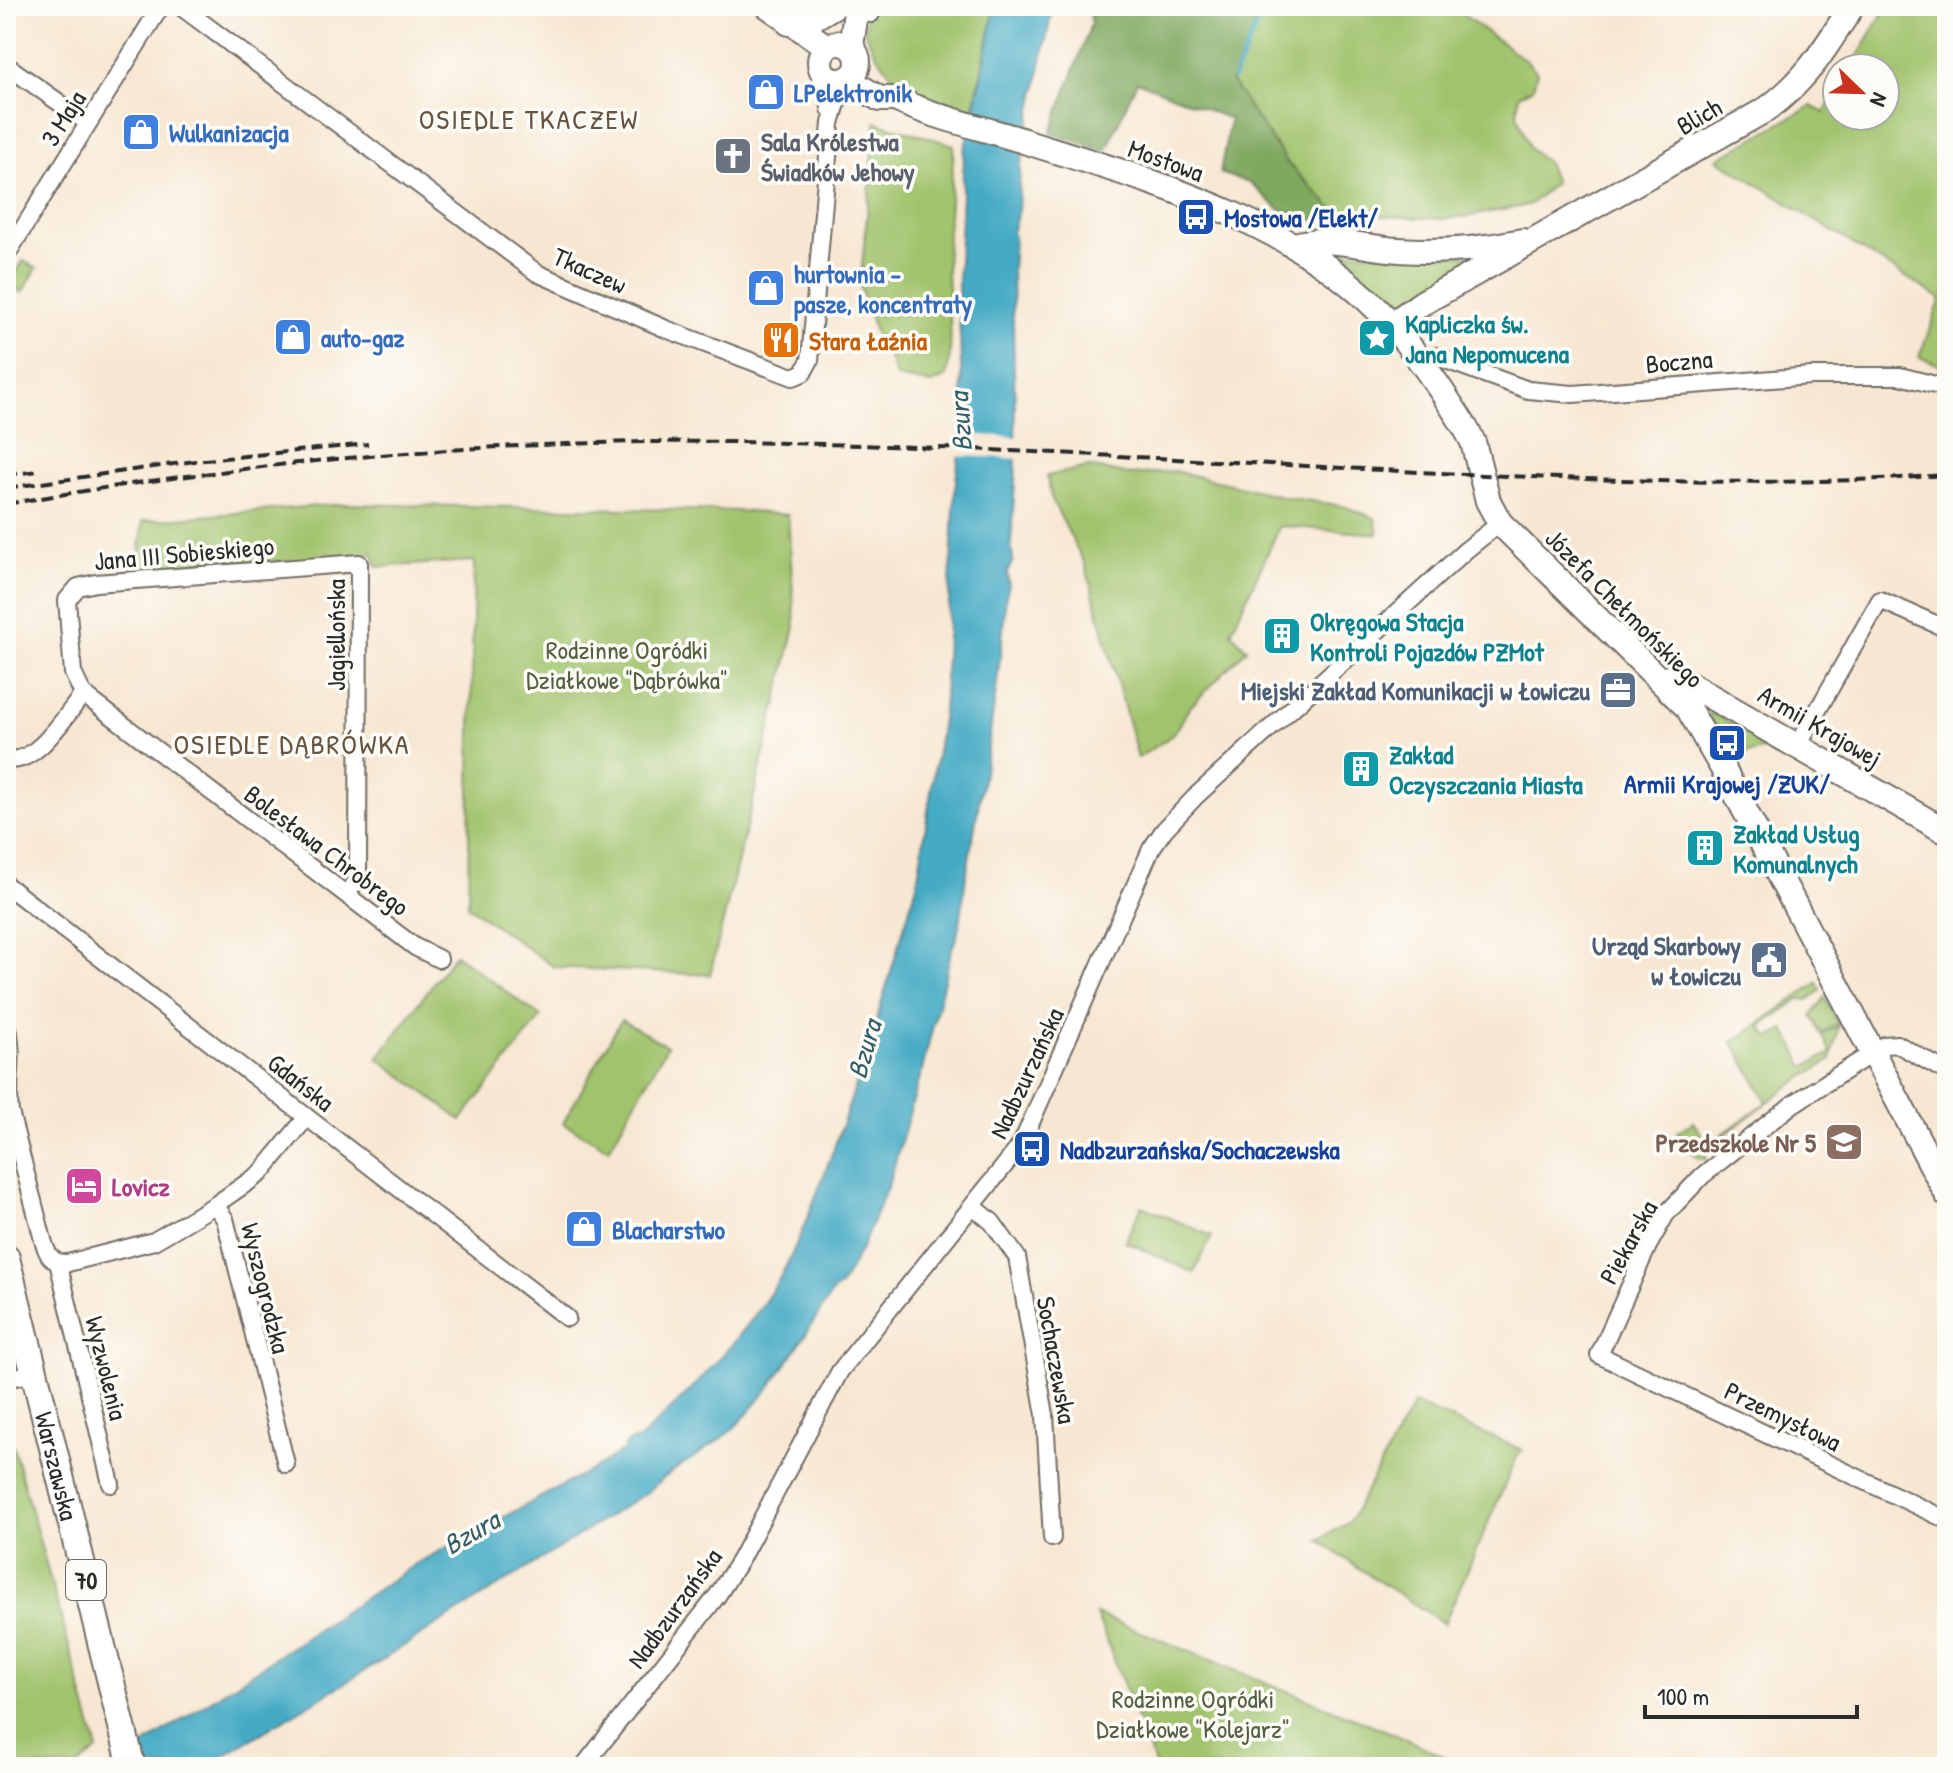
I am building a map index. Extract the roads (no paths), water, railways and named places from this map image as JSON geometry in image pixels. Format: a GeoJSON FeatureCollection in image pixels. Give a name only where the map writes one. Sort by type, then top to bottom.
{"type":"FeatureCollection","features":[{"type":"Feature","properties":{"kind":"main road","name":"Warszawska"},"geometry":{"type":"LineString","coordinates":[[6,1258],[132,1767]]}},
{"type":"Feature","properties":{"kind":"street","name":"3 Maja"},"geometry":{"type":"LineString","coordinates":[[6,256],[161,6]]}},
{"type":"Feature","properties":{"kind":"street","name":"Tkaczew"},"geometry":{"type":"LineString","coordinates":[[180,6],[537,273],[666,329],[793,377],[803,373],[810,360],[839,62]]}},
{"type":"Feature","properties":{"kind":"street","name":"Mostowa"},"geometry":{"type":"LineString","coordinates":[[768,6],[789,23],[810,33],[880,99],[897,100],[1081,159],[1270,230],[1365,298],[1392,324]]}},
{"type":"Feature","properties":{"kind":"street"},"geometry":{"type":"LineString","coordinates":[[789,23],[817,16],[834,6]]}},
{"type":"Feature","properties":{"kind":"street"},"geometry":{"type":"LineString","coordinates":[[839,62],[845,6]]}},
{"type":"Feature","properties":{"kind":"street","name":"Blich"},"geometry":{"type":"LineString","coordinates":[[1392,324],[1499,252],[1541,237],[1781,99],[1809,72],[1852,6]]}},
{"type":"Feature","properties":{"kind":"street"},"geometry":{"type":"LineString","coordinates":[[839,62],[867,9]]}},
{"type":"Feature","properties":{"kind":"street"},"geometry":{"type":"LineString","coordinates":[[6,65],[88,123]]}},
{"type":"Feature","properties":{"kind":"street","name":"Blich"},"geometry":{"type":"LineString","coordinates":[[1295,245],[1313,240],[1372,248],[1499,252]]}},
{"type":"Feature","properties":{"kind":"street","name":"Józefa Chełmońskiego"},"geometry":{"type":"LineString","coordinates":[[1392,324],[1457,413],[1473,442],[1483,486],[1500,523],[1688,708],[1715,753],[1947,1194]]}},
{"type":"Feature","properties":{"kind":"street","name":"Boczna"},"geometry":{"type":"LineString","coordinates":[[1422,365],[1435,356],[1503,382],[1547,393],[1573,394],[1811,376],[1900,376],[1947,388]]}},
{"type":"Feature","properties":{"kind":"street","name":"Nadbzurzańska"},"geometry":{"type":"LineString","coordinates":[[583,1767],[717,1596],[740,1560],[840,1371],[1012,1159],[1029,1131],[1151,849],[1164,830],[1197,795],[1466,550],[1500,523]]}},
{"type":"Feature","properties":{"kind":"street","name":"Jana III Sobieskiego"},"geometry":{"type":"LineString","coordinates":[[83,694],[73,673],[67,600],[78,587],[96,583],[359,563]]}},
{"type":"Feature","properties":{"kind":"street","name":"Jagiellońska"},"geometry":{"type":"LineString","coordinates":[[346,894],[358,880],[359,563]]}},
{"type":"Feature","properties":{"kind":"street"},"geometry":{"type":"LineString","coordinates":[[1798,745],[1880,600],[1947,629]]}},
{"type":"Feature","properties":{"kind":"street","name":"Armii Krajowej"},"geometry":{"type":"LineString","coordinates":[[1663,682],[1671,677],[1678,678],[1947,832]]}},
{"type":"Feature","properties":{"kind":"street"},"geometry":{"type":"LineString","coordinates":[[6,759],[27,758],[39,748],[83,694]]}},
{"type":"Feature","properties":{"kind":"street","name":"Bolesława Chrobrego"},"geometry":{"type":"LineString","coordinates":[[83,694],[415,947],[439,959]]}},
{"type":"Feature","properties":{"kind":"street","name":"Gdańska"},"geometry":{"type":"LineString","coordinates":[[6,885],[567,1318]]}},
{"type":"Feature","properties":{"kind":"street","name":"Wyzwolenia"},"geometry":{"type":"LineString","coordinates":[[7,1028],[13,1055],[8,1093],[10,1112],[47,1253],[58,1262],[111,1484]]}},
{"type":"Feature","properties":{"kind":"street"},"geometry":{"type":"LineString","coordinates":[[1873,1053],[1885,1045],[1897,1044],[1947,1072]]}},
{"type":"Feature","properties":{"kind":"street","name":"Piekarska"},"geometry":{"type":"LineString","coordinates":[[1599,1355],[1637,1269],[1666,1214],[1702,1176],[1793,1104],[1873,1053]]}},
{"type":"Feature","properties":{"kind":"street","name":"Wyszogrodzka"},"geometry":{"type":"LineString","coordinates":[[286,1464],[225,1219],[215,1205],[261,1173],[307,1117]]}},
{"type":"Feature","properties":{"kind":"street"},"geometry":{"type":"LineString","coordinates":[[58,1262],[68,1263],[154,1241],[215,1205]]}},
{"type":"Feature","properties":{"kind":"street","name":"Sochaczewska"},"geometry":{"type":"LineString","coordinates":[[974,1207],[992,1222],[1017,1257],[1045,1415],[1052,1538]]}},
{"type":"Feature","properties":{"kind":"street","name":"Przemysłowa"},"geometry":{"type":"LineString","coordinates":[[1599,1355],[1947,1520]]}},
{"type":"Feature","properties":{"kind":"street"},"geometry":{"type":"LineString","coordinates":[[6,1379],[35,1373]]}},
{"type":"Feature","properties":{"kind":"water"},"geometry":{"type":"Polygon","coordinates":[[[995,6],[1053,6],[1020,169],[1018,211],[1012,233],[1016,468],[1011,542],[1013,560],[1007,573],[1009,586],[995,698],[959,929],[890,1180],[862,1247],[840,1287],[834,1290],[789,1360],[751,1410],[716,1443],[670,1473],[649,1491],[355,1677],[205,1767],[111,1767],[417,1563],[592,1470],[624,1450],[632,1440],[637,1441],[731,1346],[763,1304],[785,1268],[850,1103],[917,884],[943,712],[955,490],[963,417],[958,283],[964,152],[995,6]]]}},
{"type":"Feature","properties":{"kind":"waterway"},"geometry":{"type":"LineString","coordinates":[[1233,79],[1265,6]]}},
{"type":"Feature","properties":{"kind":"railway"},"geometry":{"type":"LineString","coordinates":[[6,504],[199,474],[297,463],[492,447],[589,443],[785,443],[943,448],[1617,480],[1749,482],[1947,475]]}},
{"type":"Feature","properties":{"kind":"railway"},"geometry":{"type":"LineString","coordinates":[[6,488],[195,461],[368,444]]}},
{"type":"Feature","properties":{"kind":"railway"},"geometry":{"type":"LineString","coordinates":[[6,475],[37,471]]}},
{"type":"Feature","properties":{"kind":"place","name":"LPelektronik"},"geometry":{"type":"Point","coordinates":[766,92]}},
{"type":"Feature","properties":{"kind":"place","name":"Wulkanizacja"},"geometry":{"type":"Point","coordinates":[141,132]}},
{"type":"Feature","properties":{"kind":"place","name":"Sala Królestwa Świadków Jehowy"},"geometry":{"type":"Point","coordinates":[733,156]}},
{"type":"Feature","properties":{"kind":"place","name":"Mostowa /Elekt/"},"geometry":{"type":"Point","coordinates":[1196,217]}},
{"type":"Feature","properties":{"kind":"place","name":"hurtownia - pasze, koncentraty"},"geometry":{"type":"Point","coordinates":[766,288]}},
{"type":"Feature","properties":{"kind":"place","name":"auto-gaz"},"geometry":{"type":"Point","coordinates":[293,337]}},
{"type":"Feature","properties":{"kind":"place","name":"Kapliczka św. Jana Nepomucena"},"geometry":{"type":"Point","coordinates":[1377,338]}},
{"type":"Feature","properties":{"kind":"place","name":"Stara Łaźnia"},"geometry":{"type":"Point","coordinates":[781,340]}},
{"type":"Feature","properties":{"kind":"place","name":"Okręgowa Stacja Kontroli Pojazdów PZMot"},"geometry":{"type":"Point","coordinates":[1282,636]}},
{"type":"Feature","properties":{"kind":"place","name":"Miejski Zakład Komunikacji w Łowiczu"},"geometry":{"type":"Point","coordinates":[1618,690]}},
{"type":"Feature","properties":{"kind":"place","name":"Armii Krajowej /ZUK/"},"geometry":{"type":"Point","coordinates":[1727,743]}},
{"type":"Feature","properties":{"kind":"place","name":"Zakład Oczyszczania Miasta"},"geometry":{"type":"Point","coordinates":[1361,769]}},
{"type":"Feature","properties":{"kind":"place","name":"Zakład Usług Komunalnych"},"geometry":{"type":"Point","coordinates":[1705,848]}},
{"type":"Feature","properties":{"kind":"place","name":"Urząd Skarbowy w Łowiczu"},"geometry":{"type":"Point","coordinates":[1769,960]}},
{"type":"Feature","properties":{"kind":"place","name":"Przedszkole Nr 5"},"geometry":{"type":"Point","coordinates":[1844,1142]}},
{"type":"Feature","properties":{"kind":"place","name":"Nadbzurzańska/Sochaczewska"},"geometry":{"type":"Point","coordinates":[1032,1149]}},
{"type":"Feature","properties":{"kind":"place","name":"Lovicz"},"geometry":{"type":"Point","coordinates":[84,1186]}},
{"type":"Feature","properties":{"kind":"place","name":"Blacharstwo"},"geometry":{"type":"Point","coordinates":[584,1229]}},
{"type":"Feature","properties":{"kind":"district","name":"OSIEDLE TKACZEW"},"geometry":{"type":"Point","coordinates":[529,119]}},
{"type":"Feature","properties":{"kind":"district","name":"OSIEDLE DĄBRÓWKA"},"geometry":{"type":"Point","coordinates":[292,744]}},
{"type":"Feature","properties":{"kind":"water label","name":"Bzura"},"geometry":{"type":"Point","coordinates":[960,422]}},
{"type":"Feature","properties":{"kind":"water label","name":"Bzura"},"geometry":{"type":"Point","coordinates":[864,1049]}},
{"type":"Feature","properties":{"kind":"water label","name":"Bzura"},"geometry":{"type":"Point","coordinates":[471,1532]}},
{"type":"Feature","properties":{"kind":"park label","name":"Rodzinne Ogródki Działkowe \"Dąbrówka\""},"geometry":{"type":"Point","coordinates":[627,664]}},
{"type":"Feature","properties":{"kind":"park label","name":"Rodzinne Ogródki Działkowe \"Kolejarz\""},"geometry":{"type":"Point","coordinates":[1193,1713]}}]}
